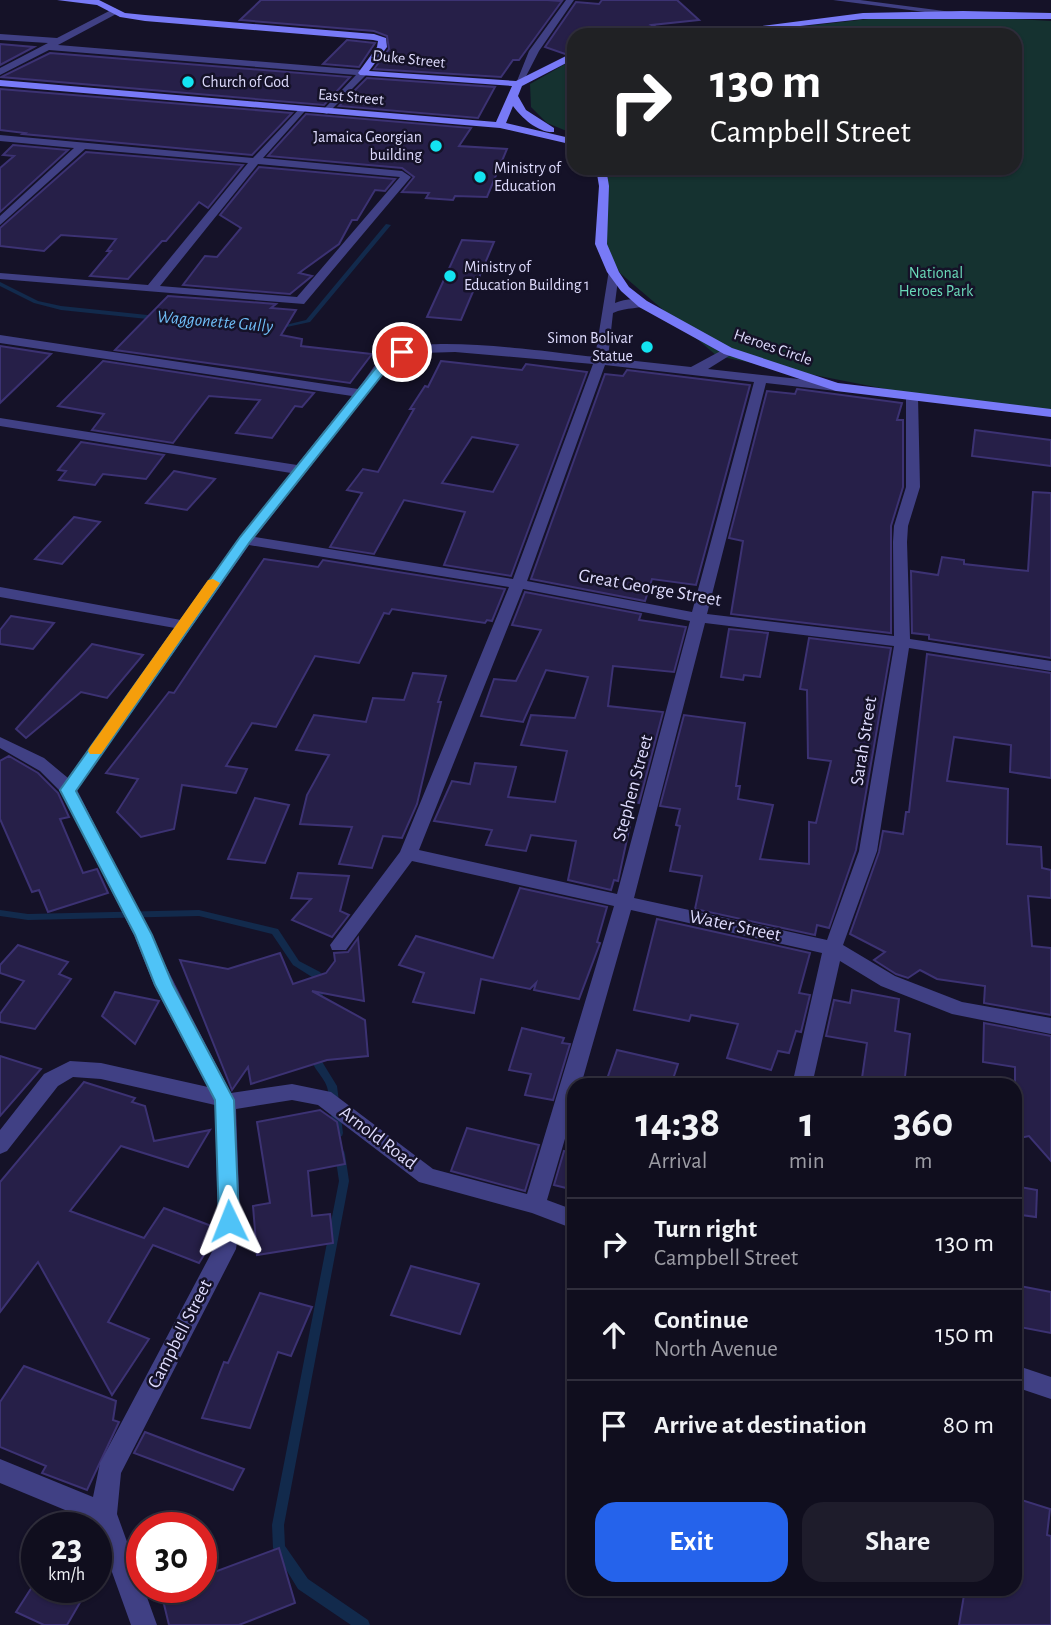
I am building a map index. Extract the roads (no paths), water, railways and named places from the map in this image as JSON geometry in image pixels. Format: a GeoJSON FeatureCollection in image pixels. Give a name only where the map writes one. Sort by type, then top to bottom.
{"type":"FeatureCollection","features":[{"type":"Feature","properties":{"kind":"main road","name":"Duke Street"},"geometry":{"type":"LineString","coordinates":[[61,0],[99,3],[115,12],[145,18],[360,35],[383,40],[382,47],[363,73]]}},
{"type":"Feature","properties":{"kind":"main road"},"geometry":{"type":"LineString","coordinates":[[758,28],[863,16],[1051,16]]}},
{"type":"Feature","properties":{"kind":"main road"},"geometry":{"type":"LineString","coordinates":[[500,125],[518,83],[567,58]]}},
{"type":"Feature","properties":{"kind":"main road","name":"Duke Street"},"geometry":{"type":"LineString","coordinates":[[363,73],[518,83]]}},
{"type":"Feature","properties":{"kind":"main road","name":"East Street"},"geometry":{"type":"LineString","coordinates":[[0,83],[500,125],[567,140]]}},
{"type":"Feature","properties":{"kind":"main road"},"geometry":{"type":"LineString","coordinates":[[513,96],[515,104],[523,113],[567,139]]}},
{"type":"Feature","properties":{"kind":"main road","name":"Heroes Circle"},"geometry":{"type":"LineString","coordinates":[[602,175],[601,244],[613,272],[625,289],[643,304],[727,351],[836,387],[1051,413]]}},
{"type":"Feature","properties":{"kind":"street"},"geometry":{"type":"LineString","coordinates":[[518,83],[534,51],[570,0]]}},
{"type":"Feature","properties":{"kind":"street"},"geometry":{"type":"LineString","coordinates":[[837,0],[963,14]]}},
{"type":"Feature","properties":{"kind":"street"},"geometry":{"type":"LineString","coordinates":[[0,72],[115,12]]}},
{"type":"Feature","properties":{"kind":"street"},"geometry":{"type":"LineString","coordinates":[[0,37],[363,73]]}},
{"type":"Feature","properties":{"kind":"street"},"geometry":{"type":"LineString","coordinates":[[327,111],[363,73]]}},
{"type":"Feature","properties":{"kind":"street"},"geometry":{"type":"LineString","coordinates":[[152,288],[256,160],[302,109]]}},
{"type":"Feature","properties":{"kind":"street"},"geometry":{"type":"LineString","coordinates":[[0,138],[402,174],[406,177],[300,301],[0,276]]}},
{"type":"Feature","properties":{"kind":"street"},"geometry":{"type":"LineString","coordinates":[[0,222],[83,144]]}},
{"type":"Feature","properties":{"kind":"street"},"geometry":{"type":"LineString","coordinates":[[339,945],[408,854],[518,584],[601,360],[613,272]]}},
{"type":"Feature","properties":{"kind":"street"},"geometry":{"type":"LineString","coordinates":[[608,311],[625,303],[643,304]]}},
{"type":"Feature","properties":{"kind":"street"},"geometry":{"type":"LineString","coordinates":[[0,339],[362,394]]}},
{"type":"Feature","properties":{"kind":"street"},"geometry":{"type":"LineString","coordinates":[[68,790],[244,540],[390,357],[418,348],[601,360],[836,387]]}},
{"type":"Feature","properties":{"kind":"street"},"geometry":{"type":"LineString","coordinates":[[690,371],[715,361],[727,351]]}},
{"type":"Feature","properties":{"kind":"street","name":"Stephen Street"},"geometry":{"type":"LineString","coordinates":[[572,1078],[624,902],[701,618],[761,379]]}},
{"type":"Feature","properties":{"kind":"street","name":"Sarah Street"},"geometry":{"type":"LineString","coordinates":[[804,1078],[833,948],[868,851],[902,642],[900,542],[901,526],[913,486],[912,397]]}},
{"type":"Feature","properties":{"kind":"street"},"geometry":{"type":"LineString","coordinates":[[0,422],[300,470]]}},
{"type":"Feature","properties":{"kind":"street","name":"Great George Street"},"geometry":{"type":"LineString","coordinates":[[244,540],[518,584],[701,618],[902,642],[1051,666]]}},
{"type":"Feature","properties":{"kind":"street"},"geometry":{"type":"LineString","coordinates":[[0,592],[183,625]]}},
{"type":"Feature","properties":{"kind":"street","name":"Campbell Street"},"geometry":{"type":"LineString","coordinates":[[0,743],[30,756],[46,767],[68,790],[143,935],[164,985],[225,1100],[229,1221],[225,1249],[109,1471],[104,1512]]}},
{"type":"Feature","properties":{"kind":"street","name":"Water Street"},"geometry":{"type":"LineString","coordinates":[[408,854],[833,948],[888,981],[959,1009],[1051,1026]]}},
{"type":"Feature","properties":{"kind":"street","name":"Arnold Road"},"geometry":{"type":"LineString","coordinates":[[0,1144],[51,1080],[70,1069],[125,1076],[225,1100],[292,1092],[324,1098],[427,1176],[535,1205],[567,1217]]}},
{"type":"Feature","properties":{"kind":"street","name":"Stephen Street"},"geometry":{"type":"LineString","coordinates":[[535,1205],[567,1096]]}},
{"type":"Feature","properties":{"kind":"street"},"geometry":{"type":"LineString","coordinates":[[1022,1378],[1051,1388]]}},
{"type":"Feature","properties":{"kind":"street"},"geometry":{"type":"LineString","coordinates":[[0,1471],[99,1512]]}},
{"type":"Feature","properties":{"kind":"street","name":"Campbell Street"},"geometry":{"type":"LineString","coordinates":[[112,1536],[144,1625]]}},
{"type":"Feature","properties":{"kind":"waterway","name":"Waggonette Gully"},"geometry":{"type":"LineString","coordinates":[[275,329],[308,321],[388,225]]}},
{"type":"Feature","properties":{"kind":"waterway","name":"Waggonette Gully"},"geometry":{"type":"LineString","coordinates":[[0,284],[36,302],[61,308],[157,318]]}},
{"type":"Feature","properties":{"kind":"waterway"},"geometry":{"type":"LineString","coordinates":[[0,913],[28,917],[199,913],[275,931],[296,963],[317,975],[318,1006]]}},
{"type":"Feature","properties":{"kind":"waterway"},"geometry":{"type":"LineString","coordinates":[[316,1054],[316,1060],[332,1086],[338,1133]]}},
{"type":"Feature","properties":{"kind":"waterway"},"geometry":{"type":"LineString","coordinates":[[340,1154],[344,1181],[278,1525],[279,1548],[303,1584],[363,1625]]}},
{"type":"Feature","properties":{"kind":"place","name":"Church of God"},"geometry":{"type":"Point","coordinates":[188,82]}},
{"type":"Feature","properties":{"kind":"place","name":"Jamaica Georgian building"},"geometry":{"type":"Point","coordinates":[436,146]}},
{"type":"Feature","properties":{"kind":"place","name":"Ministry of Education"},"geometry":{"type":"Point","coordinates":[480,177]}},
{"type":"Feature","properties":{"kind":"place","name":"Ministry of Education Building 1"},"geometry":{"type":"Point","coordinates":[450,276]}},
{"type":"Feature","properties":{"kind":"place","name":"Simon Bolivar Statue"},"geometry":{"type":"Point","coordinates":[647,347]}},
{"type":"Feature","properties":{"kind":"park label","name":"National Heroes Park"},"geometry":{"type":"Point","coordinates":[936,282]}}]}
